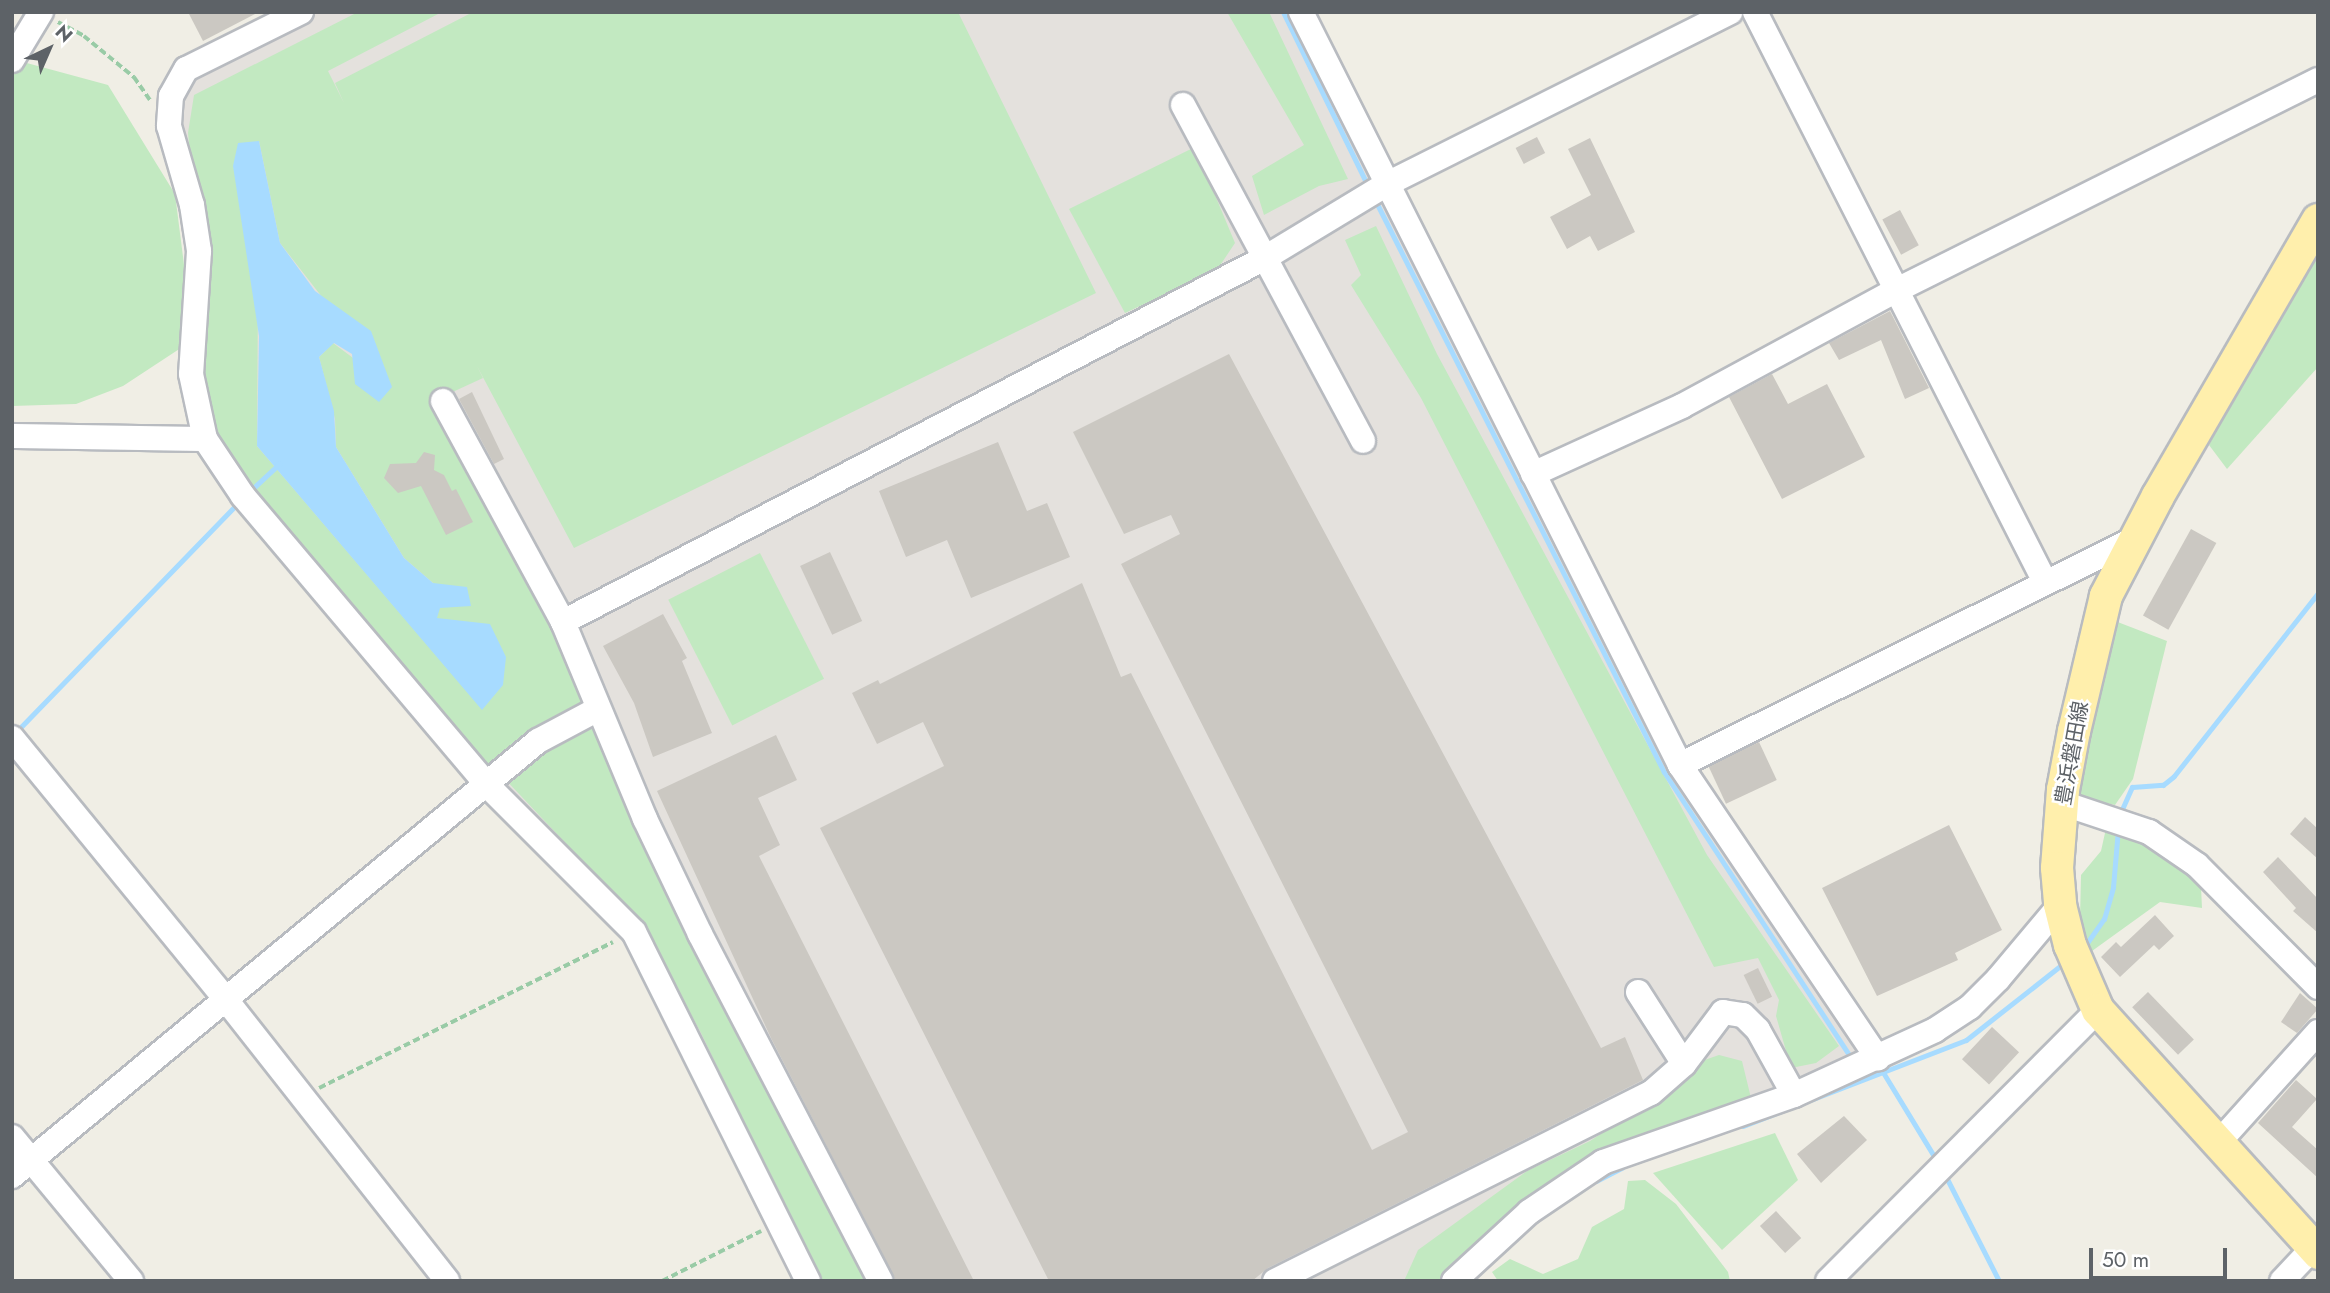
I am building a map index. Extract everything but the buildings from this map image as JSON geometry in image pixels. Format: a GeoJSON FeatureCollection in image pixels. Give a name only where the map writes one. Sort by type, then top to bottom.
{"type":"FeatureCollection","features":[{"type":"Feature","properties":{"kind":"main road","name":"豊浜磐田線"},"geometry":{"type":"LineString","coordinates":[[2315,1250],[2098,1010],[2070,945],[2060,905],[2057,868],[2062,803],[2093,640],[2106,596],[2134,539],[2318,220]]}},
{"type":"Feature","properties":{"kind":"street"},"geometry":{"type":"LineString","coordinates":[[301,12],[186,69],[171,96],[169,126],[192,205],[198,251],[191,374],[205,439],[243,496],[486,784],[634,932],[808,1281]]}},
{"type":"Feature","properties":{"kind":"street"},"geometry":{"type":"LineString","coordinates":[[1301,12],[1680,765],[1878,1059]]}},
{"type":"Feature","properties":{"kind":"street"},"geometry":{"type":"LineString","coordinates":[[563,622],[1264,258],[1387,184],[1730,12]]}},
{"type":"Feature","properties":{"kind":"street"},"geometry":{"type":"LineString","coordinates":[[1755,12],[2044,580]]}},
{"type":"Feature","properties":{"kind":"street"},"geometry":{"type":"LineString","coordinates":[[12,60],[41,13]]}},
{"type":"Feature","properties":{"kind":"street"},"geometry":{"type":"LineString","coordinates":[[1533,474],[1682,406],[1895,291],[2318,80]]}},
{"type":"Feature","properties":{"kind":"street"},"geometry":{"type":"LineString","coordinates":[[1183,105],[1363,441]]}},
{"type":"Feature","properties":{"kind":"street"},"geometry":{"type":"LineString","coordinates":[[443,401],[563,622],[598,709],[700,934],[881,1281]]}},
{"type":"Feature","properties":{"kind":"street"},"geometry":{"type":"LineString","coordinates":[[12,436],[205,439]]}},
{"type":"Feature","properties":{"kind":"street"},"geometry":{"type":"LineString","coordinates":[[1680,765],[2044,580],[2134,539]]}},
{"type":"Feature","properties":{"kind":"street"},"geometry":{"type":"LineString","coordinates":[[12,1176],[538,741],[598,709]]}},
{"type":"Feature","properties":{"kind":"street"},"geometry":{"type":"LineString","coordinates":[[12,738],[227,1000],[447,1281]]}},
{"type":"Feature","properties":{"kind":"street"},"geometry":{"type":"LineString","coordinates":[[2062,803],[2149,832],[2197,865],[2318,986]]}},
{"type":"Feature","properties":{"kind":"street"},"geometry":{"type":"LineString","coordinates":[[1454,1281],[1529,1212],[1603,1162],[1794,1095],[1878,1059],[1969,1007],[2060,905]]}},
{"type":"Feature","properties":{"kind":"street"},"geometry":{"type":"LineString","coordinates":[[1638,992],[1684,1064]]}},
{"type":"Feature","properties":{"kind":"street"},"geometry":{"type":"LineString","coordinates":[[1828,1281],[2098,1010]]}},
{"type":"Feature","properties":{"kind":"street"},"geometry":{"type":"LineString","coordinates":[[1275,1281],[1651,1093],[1684,1064],[1723,1012],[1743,1015],[1758,1030],[1794,1095]]}},
{"type":"Feature","properties":{"kind":"street"},"geometry":{"type":"LineString","coordinates":[[2219,1142],[2318,1032]]}},
{"type":"Feature","properties":{"kind":"street"},"geometry":{"type":"LineString","coordinates":[[12,1137],[131,1281]]}},
{"type":"Feature","properties":{"kind":"street"},"geometry":{"type":"LineString","coordinates":[[2282,1281],[2315,1250]]}},
{"type":"Feature","properties":{"kind":"path"},"geometry":{"type":"LineString","coordinates":[[41,13],[84,36],[134,77],[169,126]]}},
{"type":"Feature","properties":{"kind":"path"},"geometry":{"type":"LineString","coordinates":[[302,1096],[634,932]]}},
{"type":"Feature","properties":{"kind":"path"},"geometry":{"type":"LineString","coordinates":[[662,1281],[778,1222]]}},
{"type":"Feature","properties":{"kind":"shaded area"},"geometry":{"type":"Polygon","coordinates":[[[299,12],[1296,12],[1680,765],[1884,1074],[1565,1185],[1456,1281],[816,1281],[634,932],[486,784],[205,439],[171,96],[186,69],[299,12]]]}},
{"type":"Feature","properties":{"kind":"green space"},"geometry":{"type":"Polygon","coordinates":[[[358,12],[442,12],[328,71],[344,103],[335,83],[473,12],[958,12],[1096,293],[574,548],[477,366],[483,378],[444,396],[598,709],[489,775],[267,515],[217,437],[191,368],[193,340],[123,386],[76,404],[12,406],[12,59],[108,85],[175,194],[193,335],[200,257],[188,133],[194,95],[358,12]],[[259,141],[257,446],[482,709],[437,618],[433,583],[404,558],[336,447],[335,419],[319,357],[333,343],[392,387],[280,243],[259,141]]]}},
{"type":"Feature","properties":{"kind":"green space"},"geometry":{"type":"Polygon","coordinates":[[[1227,12],[1269,12],[1348,179],[1319,186],[1264,215],[1252,176],[1304,145],[1227,12]]]}},
{"type":"Feature","properties":{"kind":"green space"},"geometry":{"type":"Polygon","coordinates":[[[1195,147],[1235,243],[1217,270],[1125,313],[1069,209],[1195,147]]]}},
{"type":"Feature","properties":{"kind":"green space"},"geometry":{"type":"Polygon","coordinates":[[[1376,226],[1437,354],[1707,855],[1839,1046],[1816,1063],[1791,1068],[1776,1016],[1779,1000],[1758,958],[1714,967],[1421,398],[1351,285],[1361,275],[1345,240],[1376,226]]]}},
{"type":"Feature","properties":{"kind":"green space"},"geometry":{"type":"Polygon","coordinates":[[[2318,232],[2318,367],[2227,469],[2209,445],[2318,232]]]}},
{"type":"Feature","properties":{"kind":"green space"},"geometry":{"type":"Polygon","coordinates":[[[760,553],[824,679],[732,725],[668,600],[760,553]]]}},
{"type":"Feature","properties":{"kind":"green space"},"geometry":{"type":"Polygon","coordinates":[[[2115,621],[2167,641],[2133,779],[2115,805],[2070,795],[2115,621]]]}},
{"type":"Feature","properties":{"kind":"green space"},"geometry":{"type":"Polygon","coordinates":[[[589,713],[675,882],[774,1103],[866,1281],[820,1281],[701,1033],[643,925],[504,778],[589,713]]]}},
{"type":"Feature","properties":{"kind":"green space"},"geometry":{"type":"Polygon","coordinates":[[[2125,811],[2136,814],[2170,846],[2201,887],[2202,908],[2160,902],[2092,951],[2080,919],[2081,875],[2101,851],[2107,824],[2125,811]]]}},
{"type":"Feature","properties":{"kind":"green space"},"geometry":{"type":"Polygon","coordinates":[[[1719,1055],[1742,1061],[1751,1098],[1595,1167],[1454,1281],[1404,1281],[1418,1250],[1527,1171],[1590,1141],[1668,1090],[1696,1063],[1719,1055]]]}},
{"type":"Feature","properties":{"kind":"green space"},"geometry":{"type":"Polygon","coordinates":[[[1775,1133],[1798,1180],[1722,1250],[1653,1173],[1775,1133]]]}},
{"type":"Feature","properties":{"kind":"green space"},"geometry":{"type":"Polygon","coordinates":[[[1645,1180],[1676,1204],[1728,1272],[1730,1281],[1498,1281],[1492,1272],[1510,1259],[1543,1274],[1578,1259],[1592,1227],[1624,1209],[1628,1181],[1645,1180]]]}},
{"type":"Feature","properties":{"kind":"water"},"geometry":{"type":"Polygon","coordinates":[[[259,141],[280,243],[315,291],[371,331],[392,387],[379,402],[355,384],[352,354],[334,343],[319,357],[334,411],[336,447],[404,558],[433,583],[467,587],[471,606],[440,608],[437,618],[490,624],[506,657],[503,685],[482,710],[257,446],[259,336],[233,166],[238,143],[259,141]]]}},
{"type":"Feature","properties":{"kind":"waterway"},"geometry":{"type":"LineString","coordinates":[[1283,12],[1369,188]]}},
{"type":"Feature","properties":{"kind":"waterway"},"geometry":{"type":"LineString","coordinates":[[1375,200],[1664,772],[1852,1059]]}},
{"type":"Feature","properties":{"kind":"waterway"},"geometry":{"type":"LineString","coordinates":[[249,492],[280,463]]}},
{"type":"Feature","properties":{"kind":"waterway"},"geometry":{"type":"LineString","coordinates":[[15,733],[240,501]]}},
{"type":"Feature","properties":{"kind":"waterway"},"geometry":{"type":"LineString","coordinates":[[2119,816],[2132,787],[2163,785],[2174,776],[2318,593]]}},
{"type":"Feature","properties":{"kind":"waterway"},"geometry":{"type":"LineString","coordinates":[[2082,950],[2104,919],[2113,887],[2118,829]]}},
{"type":"Feature","properties":{"kind":"waterway"},"geometry":{"type":"LineString","coordinates":[[1743,1126],[1966,1040],[2065,962]]}},
{"type":"Feature","properties":{"kind":"waterway"},"geometry":{"type":"LineString","coordinates":[[1884,1074],[1937,1161]]}},
{"type":"Feature","properties":{"kind":"waterway"},"geometry":{"type":"LineString","coordinates":[[1596,1181],[1622,1168]]}},
{"type":"Feature","properties":{"kind":"waterway"},"geometry":{"type":"LineString","coordinates":[[1944,1173],[1999,1281]]}}]}
